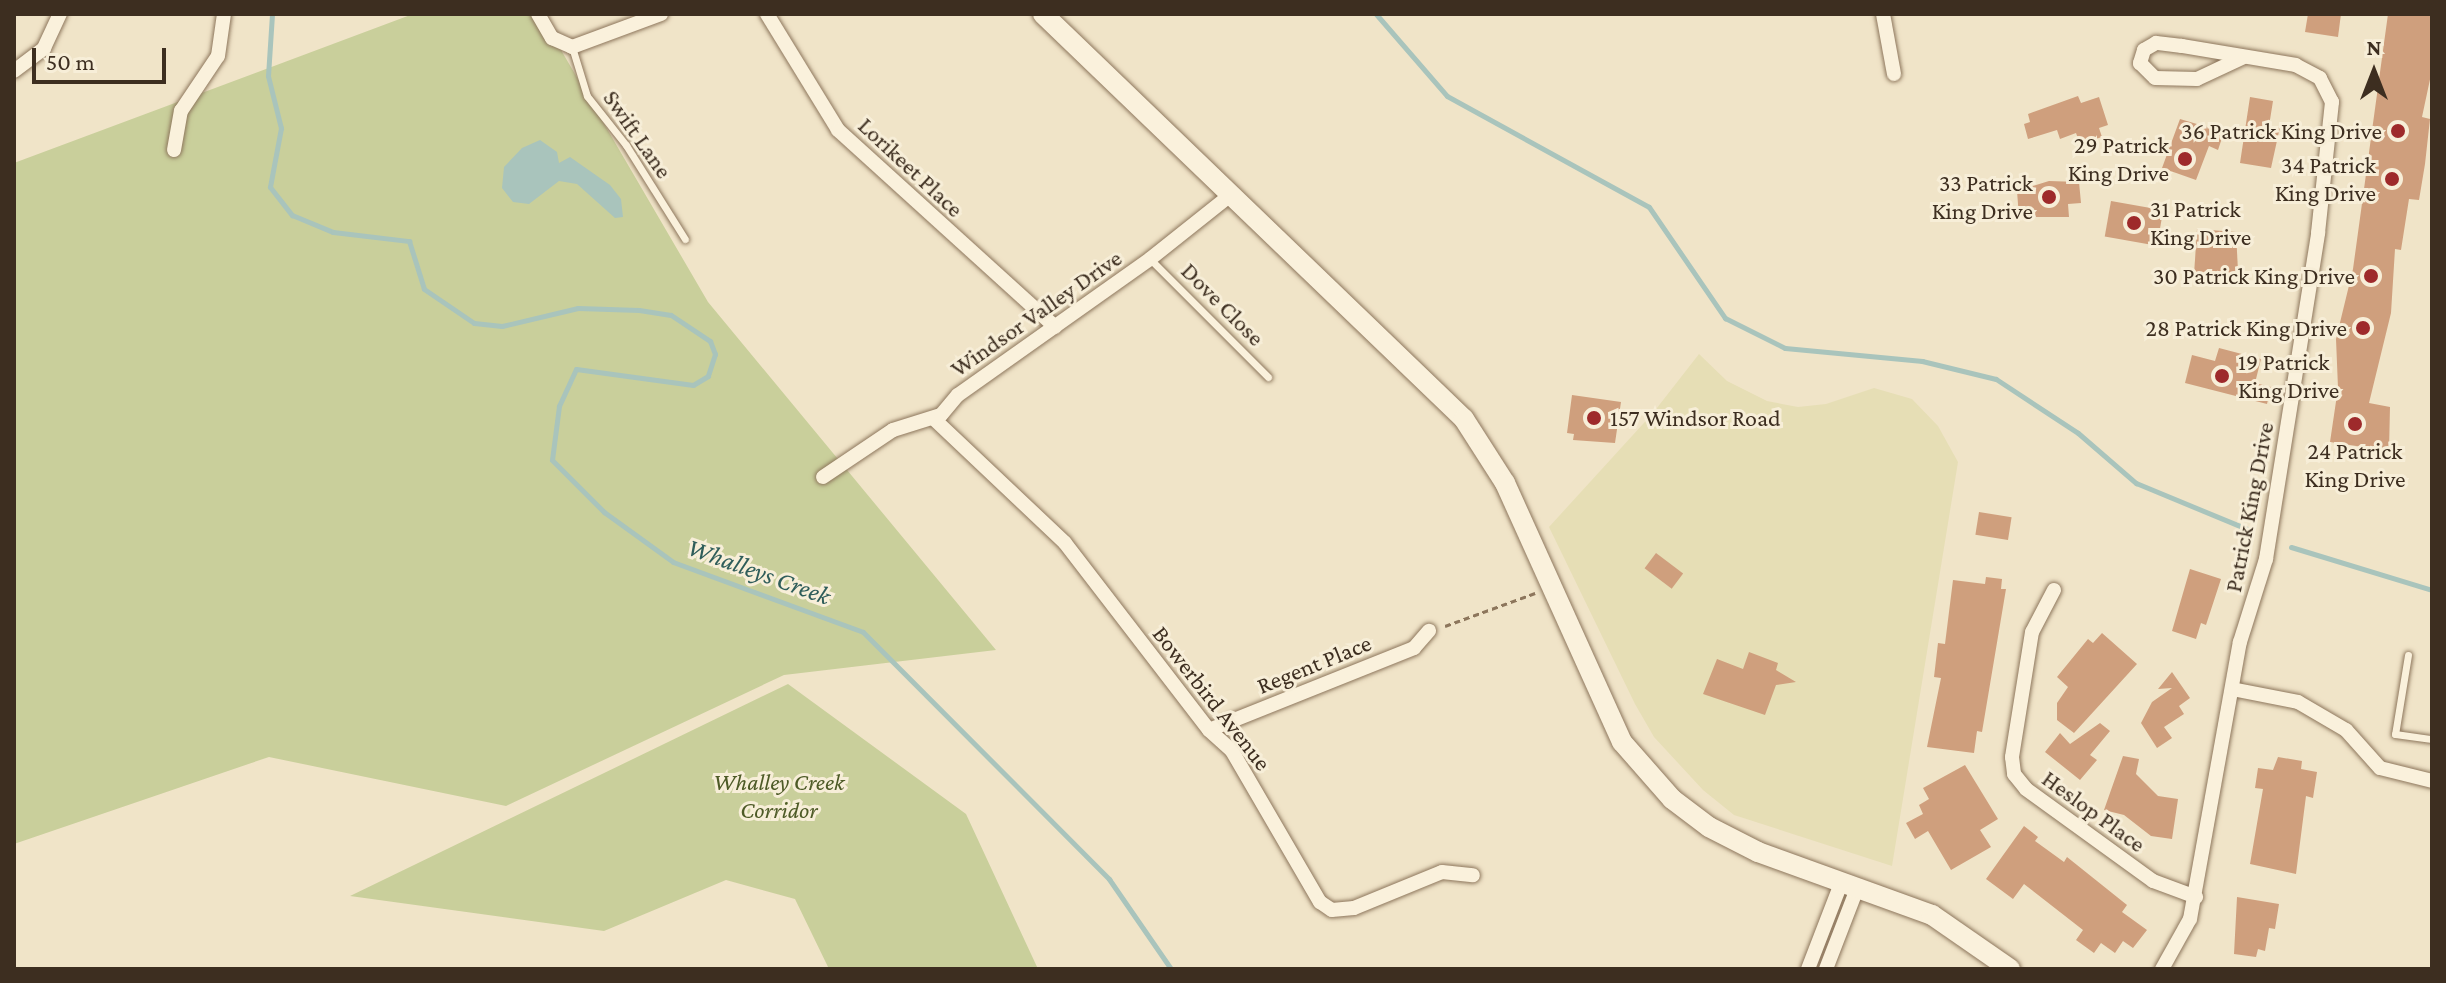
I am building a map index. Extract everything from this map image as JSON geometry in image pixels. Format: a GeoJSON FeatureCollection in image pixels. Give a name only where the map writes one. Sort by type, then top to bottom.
{"type":"FeatureCollection","features":[{"type":"Feature","properties":{"kind":"street"},"geometry":{"type":"LineString","coordinates":[[14,71],[44,48],[60,14]]}},
{"type":"Feature","properties":{"kind":"street"},"geometry":{"type":"LineString","coordinates":[[174,150],[181,111],[218,56],[224,14]]}},
{"type":"Feature","properties":{"kind":"street"},"geometry":{"type":"LineString","coordinates":[[538,14],[552,38],[572,47],[661,14]]}},
{"type":"Feature","properties":{"kind":"street","name":"Lorikeet Place"},"geometry":{"type":"LineString","coordinates":[[767,14],[838,130],[1055,327]]}},
{"type":"Feature","properties":{"kind":"street"},"geometry":{"type":"LineString","coordinates":[[1043,14],[1228,197],[1412,364],[1464,419],[1505,483],[1603,704],[1646,773],[1693,816],[1726,836],[1932,915],[2010,969]]}},
{"type":"Feature","properties":{"kind":"street"},"geometry":{"type":"LineString","coordinates":[[1883,14],[1894,74]]}},
{"type":"Feature","properties":{"kind":"street","name":"Patrick King Drive"},"geometry":{"type":"LineString","coordinates":[[2162,969],[2185,936],[2196,897],[2232,689],[2266,559],[2332,120],[2328,89],[2309,70],[2244,57],[2156,43],[2144,50],[2140,63],[2155,78],[2197,79],[2244,57]]}},
{"type":"Feature","properties":{"kind":"street","name":"Windsor Valley Drive"},"geometry":{"type":"LineString","coordinates":[[823,477],[893,430],[934,419],[958,395],[1150,259],[1228,197]]}},
{"type":"Feature","properties":{"kind":"street","name":"Bowerbird Avenue"},"geometry":{"type":"LineString","coordinates":[[934,419],[1052,528],[1209,730],[1232,751],[1308,887],[1332,910],[1354,908],[1442,872],[1473,875]]}},
{"type":"Feature","properties":{"kind":"street","name":"Heslop Place"},"geometry":{"type":"LineString","coordinates":[[2054,590],[2032,632],[2012,757],[2014,774],[2026,789],[2153,881],[2196,897]]}},
{"type":"Feature","properties":{"kind":"street","name":"Regent Place"},"geometry":{"type":"LineString","coordinates":[[1209,730],[1414,648],[1429,631]]}},
{"type":"Feature","properties":{"kind":"street"},"geometry":{"type":"LineString","coordinates":[[2232,689],[2298,702],[2346,730],[2380,768],[2432,781]]}},
{"type":"Feature","properties":{"kind":"street"},"geometry":{"type":"LineString","coordinates":[[1808,969],[1850,883]]}},
{"type":"Feature","properties":{"kind":"street"},"geometry":{"type":"LineString","coordinates":[[1826,969],[1850,883]]}},
{"type":"Feature","properties":{"kind":"lane","name":"Swift Lane"},"geometry":{"type":"LineString","coordinates":[[572,47],[582,87],[626,145],[685,239]]}},
{"type":"Feature","properties":{"kind":"lane","name":"Dove Close"},"geometry":{"type":"LineString","coordinates":[[1150,259],[1268,377]]}},
{"type":"Feature","properties":{"kind":"lane"},"geometry":{"type":"LineString","coordinates":[[2408,655],[2395,734],[2432,739]]}},
{"type":"Feature","properties":{"kind":"path"},"geometry":{"type":"LineString","coordinates":[[1429,631],[1535,593]]}},
{"type":"Feature","properties":{"kind":"shaded area"},"geometry":{"type":"Polygon","coordinates":[[[1699,354],[1727,381],[1767,401],[1798,407],[1826,404],[1874,388],[1912,399],[1938,426],[1958,462],[1892,866],[1734,815],[1703,790],[1654,737],[1549,527],[1653,413],[1699,354]]]}},
{"type":"Feature","properties":{"kind":"green space"},"geometry":{"type":"Polygon","coordinates":[[[413,14],[540,14],[708,302],[996,650],[784,675],[506,806],[269,757],[14,844],[14,163],[413,14]]]}},
{"type":"Feature","properties":{"kind":"green space","name":"Whalley Creek Corridor"},"geometry":{"type":"Polygon","coordinates":[[[788,684],[966,814],[1038,969],[829,969],[795,899],[726,880],[604,931],[350,896],[788,684]]]}},
{"type":"Feature","properties":{"kind":"water"},"geometry":{"type":"Polygon","coordinates":[[[540,140],[557,152],[559,163],[570,157],[610,185],[621,199],[623,217],[615,218],[577,184],[559,181],[529,204],[513,202],[502,188],[504,167],[522,148],[540,140]]]}},
{"type":"Feature","properties":{"kind":"building"},"geometry":{"type":"Polygon","coordinates":[[[2308,14],[2341,14],[2338,37],[2305,32],[2308,14]]]}},
{"type":"Feature","properties":{"kind":"building"},"geometry":{"type":"Polygon","coordinates":[[[2388,14],[2432,14],[2432,70],[2422,117],[2430,119],[2425,164],[2419,200],[2409,199],[2401,250],[2395,249],[2391,313],[2369,403],[2390,407],[2389,451],[2330,442],[2338,388],[2336,339],[2353,269],[2388,14]]]}},
{"type":"Feature","properties":{"kind":"building"},"geometry":{"type":"Polygon","coordinates":[[[2078,96],[2081,103],[2099,97],[2108,125],[2099,128],[2102,137],[2080,144],[2076,133],[2060,139],[2057,130],[2028,139],[2024,124],[2030,122],[2028,114],[2078,96]]]}},
{"type":"Feature","properties":{"kind":"building"},"geometry":{"type":"Polygon","coordinates":[[[2250,97],[2273,101],[2269,126],[2280,127],[2271,168],[2240,163],[2250,97]]]}},
{"type":"Feature","properties":{"kind":"building","name":"29 Patrick King Drive"},"geometry":{"type":"Polygon","coordinates":[[[2180,119],[2224,132],[2218,150],[2209,146],[2196,180],[2162,168],[2180,119]]]}},
{"type":"Feature","properties":{"kind":"building","name":"33 Patrick King Drive"},"geometry":{"type":"Polygon","coordinates":[[[2049,181],[2079,182],[2081,203],[2068,204],[2069,217],[2019,217],[2017,191],[2049,181]]]}},
{"type":"Feature","properties":{"kind":"building","name":"31 Patrick King Drive"},"geometry":{"type":"Polygon","coordinates":[[[2111,201],[2163,210],[2157,246],[2105,236],[2111,201]]]}},
{"type":"Feature","properties":{"kind":"building"},"geometry":{"type":"Polygon","coordinates":[[[2197,229],[2236,232],[2238,271],[2233,275],[2194,275],[2197,229]]]}},
{"type":"Feature","properties":{"kind":"building","name":"19 Patrick King Drive"},"geometry":{"type":"Polygon","coordinates":[[[2219,348],[2261,359],[2255,383],[2271,387],[2267,404],[2185,383],[2192,355],[2215,361],[2219,348]]]}},
{"type":"Feature","properties":{"kind":"building","name":"157 Windsor Road"},"geometry":{"type":"Polygon","coordinates":[[[1572,395],[1621,402],[1615,443],[1573,440],[1574,434],[1567,433],[1572,395]]]}},
{"type":"Feature","properties":{"kind":"building"},"geometry":{"type":"Polygon","coordinates":[[[1979,512],[2012,517],[2008,540],[1975,535],[1979,512]]]}},
{"type":"Feature","properties":{"kind":"building"},"geometry":{"type":"Polygon","coordinates":[[[1656,553],[1683,573],[1672,589],[1645,568],[1656,553]]]}},
{"type":"Feature","properties":{"kind":"building"},"geometry":{"type":"Polygon","coordinates":[[[2190,569],[2221,579],[2206,625],[2201,623],[2196,639],[2172,631],[2190,569]]]}},
{"type":"Feature","properties":{"kind":"building"},"geometry":{"type":"Polygon","coordinates":[[[1986,577],[2002,579],[2001,589],[2006,589],[1982,732],[1977,731],[1974,753],[1927,747],[1941,678],[1934,677],[1938,643],[1945,644],[1953,580],[1985,584],[1986,577]]]}},
{"type":"Feature","properties":{"kind":"building"},"geometry":{"type":"Polygon","coordinates":[[[2102,633],[2137,664],[2074,733],[2057,720],[2057,703],[2068,687],[2057,677],[2088,639],[2093,643],[2102,633]]]}},
{"type":"Feature","properties":{"kind":"building"},"geometry":{"type":"Polygon","coordinates":[[[1749,652],[1778,663],[1776,670],[1796,682],[1776,685],[1765,715],[1703,694],[1717,659],[1743,669],[1749,652]]]}},
{"type":"Feature","properties":{"kind":"building"},"geometry":{"type":"Polygon","coordinates":[[[2172,672],[2190,698],[2179,706],[2184,714],[2164,727],[2172,738],[2157,748],[2141,723],[2152,702],[2172,688],[2158,689],[2172,672]]]}},
{"type":"Feature","properties":{"kind":"building"},"geometry":{"type":"Polygon","coordinates":[[[2100,723],[2110,731],[2090,755],[2097,760],[2080,780],[2045,752],[2060,733],[2070,744],[2100,723]]]}},
{"type":"Feature","properties":{"kind":"building"},"geometry":{"type":"Polygon","coordinates":[[[2123,756],[2139,759],[2136,774],[2158,796],[2178,799],[2172,839],[2151,836],[2124,815],[2104,810],[2123,756]]]}},
{"type":"Feature","properties":{"kind":"building"},"geometry":{"type":"Polygon","coordinates":[[[2278,757],[2302,761],[2301,769],[2317,772],[2313,798],[2306,796],[2296,874],[2250,864],[2263,789],[2255,788],[2258,768],[2273,770],[2278,757]]]}},
{"type":"Feature","properties":{"kind":"building"},"geometry":{"type":"Polygon","coordinates":[[[1965,765],[1998,819],[1980,830],[1991,847],[1951,870],[1928,831],[1915,839],[1906,823],[1923,814],[1919,805],[1929,799],[1923,788],[1965,765]]]}},
{"type":"Feature","properties":{"kind":"building"},"geometry":{"type":"Polygon","coordinates":[[[2024,826],[2038,837],[2035,841],[2064,862],[2067,857],[2127,905],[2122,912],[2147,930],[2133,948],[2123,941],[2115,953],[2101,943],[2094,953],[2076,940],[2083,930],[2024,884],[2013,899],[1986,879],[2024,826]]]}},
{"type":"Feature","properties":{"kind":"building"},"geometry":{"type":"Polygon","coordinates":[[[2237,897],[2279,904],[2275,929],[2269,928],[2265,951],[2258,949],[2256,957],[2234,954],[2237,897]]]}},
{"type":"Feature","properties":{"kind":"waterway","name":"Whalleys Creek"},"geometry":{"type":"LineString","coordinates":[[272,14],[268,76],[281,128],[270,187],[292,215],[333,232],[409,241],[424,289],[474,323],[502,326],[578,308],[639,310],[671,315],[710,341],[715,354],[708,376],[693,385],[576,369],[559,406],[552,460],[604,512],[673,562],[863,632],[1109,879],[1171,969]]}},
{"type":"Feature","properties":{"kind":"waterway"},"geometry":{"type":"LineString","coordinates":[[1376,14],[1447,96],[1649,207],[1725,318],[1785,348],[1922,361],[1996,379],[2078,433],[2136,483],[2247,529]]}},
{"type":"Feature","properties":{"kind":"waterway"},"geometry":{"type":"LineString","coordinates":[[2291,547],[2432,590]]}},
{"type":"Feature","properties":{"kind":"place","name":"36 Patrick King Drive"},"geometry":{"type":"Point","coordinates":[2398,131]}},
{"type":"Feature","properties":{"kind":"place","name":"29 Patrick King Drive"},"geometry":{"type":"Point","coordinates":[2185,159]}},
{"type":"Feature","properties":{"kind":"place","name":"34 Patrick King Drive"},"geometry":{"type":"Point","coordinates":[2392,179]}},
{"type":"Feature","properties":{"kind":"place","name":"33 Patrick King Drive"},"geometry":{"type":"Point","coordinates":[2049,197]}},
{"type":"Feature","properties":{"kind":"place","name":"31 Patrick King Drive"},"geometry":{"type":"Point","coordinates":[2134,223]}},
{"type":"Feature","properties":{"kind":"place","name":"30 Patrick King Drive"},"geometry":{"type":"Point","coordinates":[2371,276]}},
{"type":"Feature","properties":{"kind":"place","name":"28 Patrick King Drive"},"geometry":{"type":"Point","coordinates":[2363,328]}},
{"type":"Feature","properties":{"kind":"place","name":"19 Patrick King Drive"},"geometry":{"type":"Point","coordinates":[2222,376]}},
{"type":"Feature","properties":{"kind":"place","name":"157 Windsor Road"},"geometry":{"type":"Point","coordinates":[1594,418]}},
{"type":"Feature","properties":{"kind":"place","name":"24 Patrick King Drive"},"geometry":{"type":"Point","coordinates":[2355,424]}}]}
